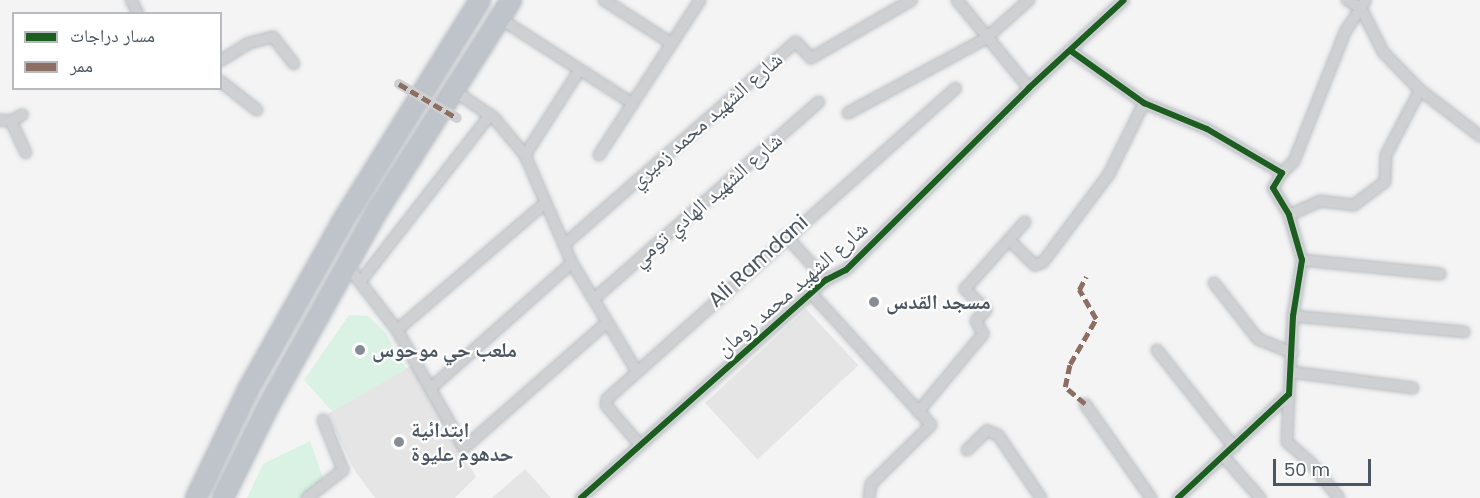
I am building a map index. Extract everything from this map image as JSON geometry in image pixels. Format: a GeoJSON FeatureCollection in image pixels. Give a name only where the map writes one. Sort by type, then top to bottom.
{"type":"FeatureCollection","features":[{"type":"Feature","properties":{"kind":"highway"},"geometry":{"type":"LineString","coordinates":[[196,498],[249,388],[342,222],[480,0]]}},
{"type":"Feature","properties":{"kind":"highway"},"geometry":{"type":"LineString","coordinates":[[223,498],[268,405],[346,264],[511,0]]}},
{"type":"Feature","properties":{"kind":"street"},"geometry":{"type":"LineString","coordinates":[[599,155],[700,0]]}},
{"type":"Feature","properties":{"kind":"street","name":"شارع الشهيد محمد زميري"},"geometry":{"type":"LineString","coordinates":[[566,243],[796,42],[812,58],[912,0]]}},
{"type":"Feature","properties":{"kind":"street"},"geometry":{"type":"LineString","coordinates":[[957,0],[986,39],[1029,88]]}},
{"type":"Feature","properties":{"kind":"street"},"geometry":{"type":"LineString","coordinates":[[848,113],[986,39],[1029,0]]}},
{"type":"Feature","properties":{"kind":"street","name":"شارع الشهيد محمد رومان"},"geometry":{"type":"LineString","coordinates":[[581,498],[810,293],[826,280],[846,270],[1029,88],[1124,0]]}},
{"type":"Feature","properties":{"kind":"street"},"geometry":{"type":"LineString","coordinates":[[1347,0],[1363,4]]}},
{"type":"Feature","properties":{"kind":"street"},"geometry":{"type":"LineString","coordinates":[[611,2],[671,43]]}},
{"type":"Feature","properties":{"kind":"street"},"geometry":{"type":"LineString","coordinates":[[1363,4],[1383,52],[1420,90],[1480,136]]}},
{"type":"Feature","properties":{"kind":"street"},"geometry":{"type":"LineString","coordinates":[[1339,498],[1310,462],[1287,442],[1293,316],[1302,260],[1289,216],[1274,188],[1282,173],[1294,161],[1345,32],[1363,4]]}},
{"type":"Feature","properties":{"kind":"street"},"geometry":{"type":"LineString","coordinates":[[499,18],[632,103]]}},
{"type":"Feature","properties":{"kind":"street"},"geometry":{"type":"LineString","coordinates":[[222,60],[249,44],[273,37],[294,64]]}},
{"type":"Feature","properties":{"kind":"street"},"geometry":{"type":"LineString","coordinates":[[1071,51],[1144,104],[1207,129],[1282,173]]}},
{"type":"Feature","properties":{"kind":"street"},"geometry":{"type":"LineString","coordinates":[[525,155],[579,71]]}},
{"type":"Feature","properties":{"kind":"street"},"geometry":{"type":"LineString","coordinates":[[222,83],[257,110]]}},
{"type":"Feature","properties":{"kind":"street"},"geometry":{"type":"LineString","coordinates":[[399,84],[457,118]]}},
{"type":"Feature","properties":{"kind":"street","name":"Ali Ramdani"},"geometry":{"type":"LineString","coordinates":[[640,445],[606,402],[636,370],[956,88]]}},
{"type":"Feature","properties":{"kind":"street"},"geometry":{"type":"LineString","coordinates":[[453,90],[490,115],[525,155],[545,203],[566,243],[572,263],[596,297],[605,324],[636,370]]}},
{"type":"Feature","properties":{"kind":"street"},"geometry":{"type":"LineString","coordinates":[[1289,216],[1320,201],[1353,205],[1385,182],[1386,155],[1420,90]]}},
{"type":"Feature","properties":{"kind":"street","name":"شارع الشهيد الهادي تومي"},"geometry":{"type":"LineString","coordinates":[[596,297],[819,102]]}},
{"type":"Feature","properties":{"kind":"street"},"geometry":{"type":"LineString","coordinates":[[1010,242],[1035,265],[1042,261],[1109,174],[1144,104]]}},
{"type":"Feature","properties":{"kind":"street"},"geometry":{"type":"LineString","coordinates":[[22,115],[5,120],[26,153]]}},
{"type":"Feature","properties":{"kind":"street"},"geometry":{"type":"LineString","coordinates":[[360,282],[490,115]]}},
{"type":"Feature","properties":{"kind":"street"},"geometry":{"type":"LineString","coordinates":[[397,330],[545,203]]}},
{"type":"Feature","properties":{"kind":"street"},"geometry":{"type":"LineString","coordinates":[[918,412],[983,334],[976,321],[986,310],[965,289],[1010,242],[1025,222]]}},
{"type":"Feature","properties":{"kind":"street"},"geometry":{"type":"LineString","coordinates":[[786,236],[826,280]]}},
{"type":"Feature","properties":{"kind":"street"},"geometry":{"type":"LineString","coordinates":[[1302,260],[1440,274]]}},
{"type":"Feature","properties":{"kind":"street"},"geometry":{"type":"LineString","coordinates":[[431,388],[572,263]]}},
{"type":"Feature","properties":{"kind":"street"},"geometry":{"type":"LineString","coordinates":[[346,264],[397,330],[464,448],[605,324]]}},
{"type":"Feature","properties":{"kind":"street"},"geometry":{"type":"LineString","coordinates":[[1214,283],[1258,339],[1292,353]]}},
{"type":"Feature","properties":{"kind":"street"},"geometry":{"type":"LineString","coordinates":[[810,293],[931,425],[871,484],[869,498]]}},
{"type":"Feature","properties":{"kind":"street"},"geometry":{"type":"LineString","coordinates":[[1293,316],[1464,332]]}},
{"type":"Feature","properties":{"kind":"street"},"geometry":{"type":"LineString","coordinates":[[1157,350],[1234,447]]}},
{"type":"Feature","properties":{"kind":"street"},"geometry":{"type":"LineString","coordinates":[[1292,372],[1413,388]]}},
{"type":"Feature","properties":{"kind":"street"},"geometry":{"type":"LineString","coordinates":[[1179,498],[1289,394]]}},
{"type":"Feature","properties":{"kind":"street"},"geometry":{"type":"LineString","coordinates":[[1085,404],[1151,498]]}},
{"type":"Feature","properties":{"kind":"street"},"geometry":{"type":"LineString","coordinates":[[307,498],[343,470],[323,420]]}},
{"type":"Feature","properties":{"kind":"street"},"geometry":{"type":"LineString","coordinates":[[967,450],[987,431],[998,435],[1041,498]]}},
{"type":"Feature","properties":{"kind":"street"},"geometry":{"type":"LineString","coordinates":[[1224,457],[1260,498]]}},
{"type":"Feature","properties":{"kind":"shaded area"},"geometry":{"type":"Polygon","coordinates":[[[806,309],[859,365],[758,459],[705,403],[806,309]]]}},
{"type":"Feature","properties":{"kind":"shaded area","name":"ابتدائية حدهوم عليوة"},"geometry":{"type":"Polygon","coordinates":[[[414,364],[476,477],[455,498],[375,498],[355,471],[327,414],[414,364]]]}},
{"type":"Feature","properties":{"kind":"shaded area"},"geometry":{"type":"Polygon","coordinates":[[[525,469],[551,498],[492,498],[525,469]]]}},
{"type":"Feature","properties":{"kind":"green space","name":"ملعب حي موحوس"},"geometry":{"type":"Polygon","coordinates":[[[349,315],[368,316],[385,332],[406,369],[332,411],[304,380],[349,315]]]}},
{"type":"Feature","properties":{"kind":"green space"},"geometry":{"type":"Polygon","coordinates":[[[310,441],[324,481],[302,498],[247,498],[263,464],[310,441]]]}},
{"type":"Feature","properties":{"kind":"marked path"},"geometry":{"type":"LineString","coordinates":[[399,84],[457,118]]}},
{"type":"Feature","properties":{"kind":"marked path"},"geometry":{"type":"LineString","coordinates":[[1085,404],[1065,387],[1070,364],[1096,319],[1079,290],[1086,277]]}},
{"type":"Feature","properties":{"kind":"cycle path"},"geometry":{"type":"LineString","coordinates":[[581,498],[826,280],[846,270],[1029,88],[1124,0]]}},
{"type":"Feature","properties":{"kind":"cycle path"},"geometry":{"type":"LineString","coordinates":[[1071,51],[1144,103],[1207,129],[1282,173],[1273,188],[1289,215],[1302,260],[1293,316],[1289,394],[1178,498]]}},
{"type":"Feature","properties":{"kind":"place","name":"مسجد القدس"},"geometry":{"type":"Point","coordinates":[874,302]}},
{"type":"Feature","properties":{"kind":"place","name":"ملعب حي موحوس"},"geometry":{"type":"Point","coordinates":[360,350]}},
{"type":"Feature","properties":{"kind":"place","name":"ابتدائية حدهوم عليوة"},"geometry":{"type":"Point","coordinates":[399,442]}}]}
